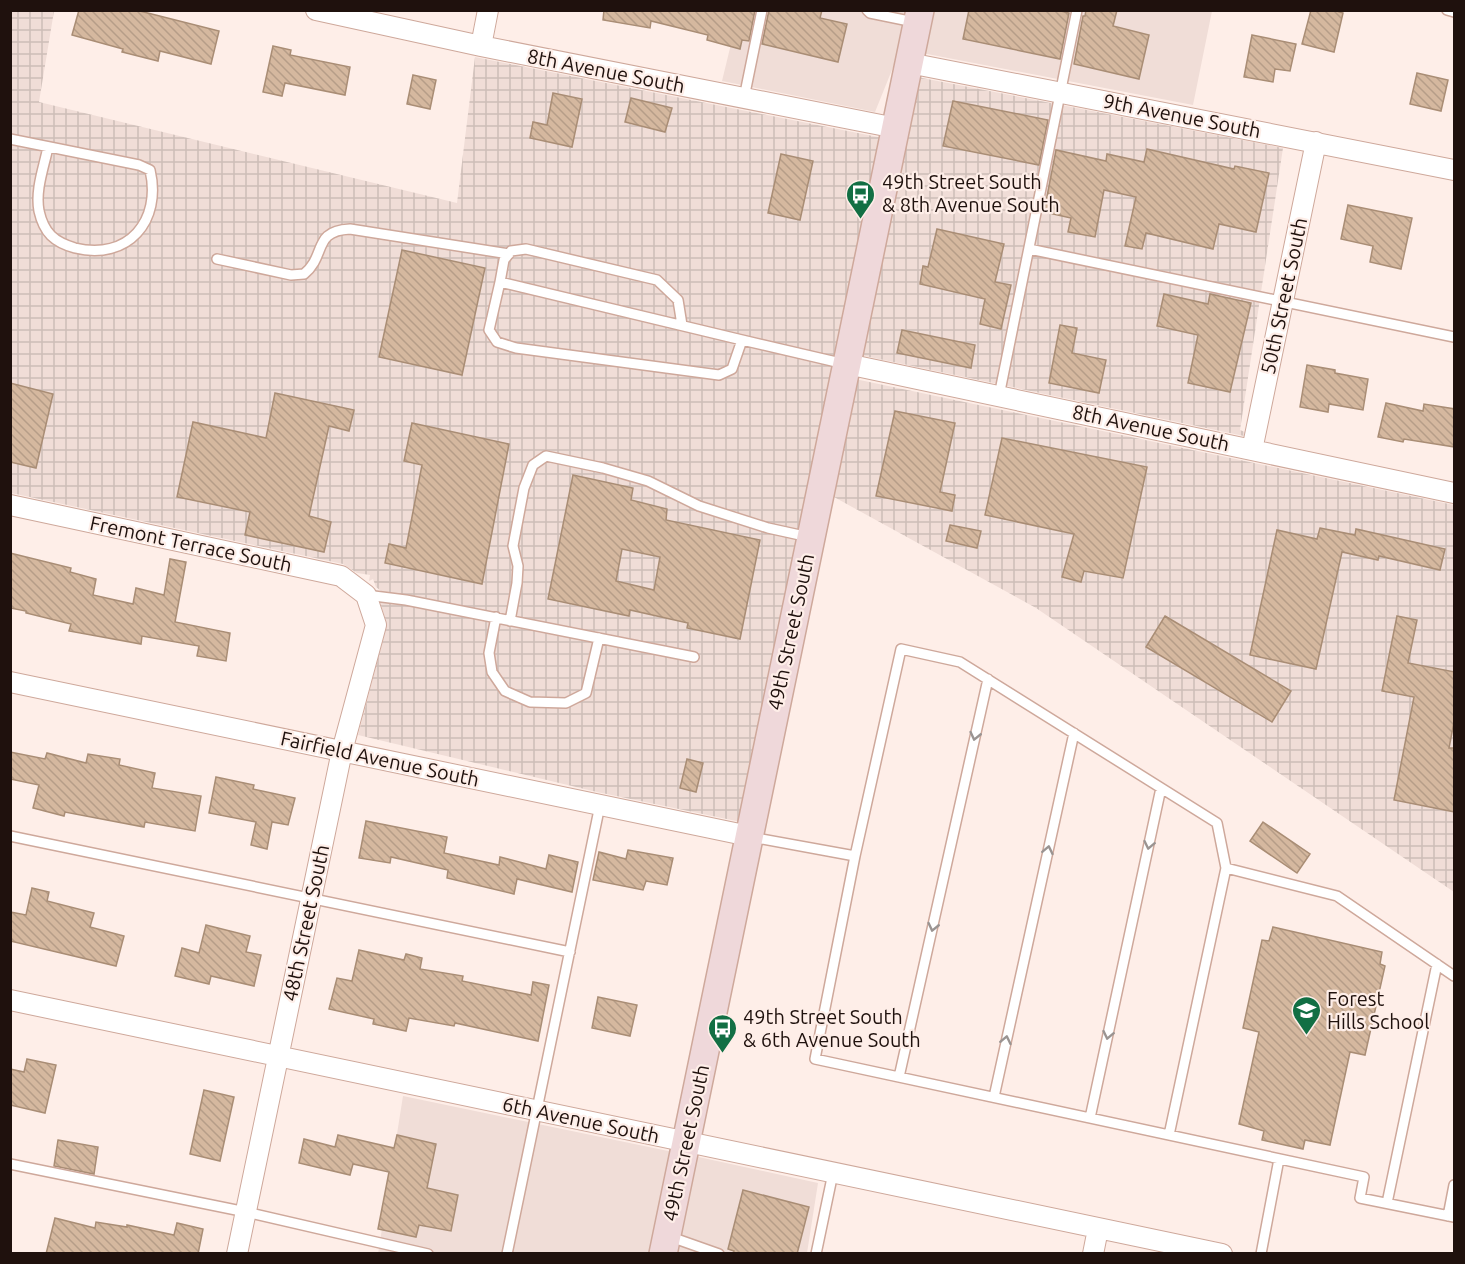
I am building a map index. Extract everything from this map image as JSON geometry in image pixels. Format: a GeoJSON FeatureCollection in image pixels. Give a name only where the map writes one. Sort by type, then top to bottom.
{"type":"FeatureCollection","features":[{"type":"Feature","properties":{"kind":"main road","name":"49th Street South"},"geometry":{"type":"LineString","coordinates":[[665,1245],[919,17]]}},
{"type":"Feature","properties":{"kind":"street","name":"8th Avenue South"},"geometry":{"type":"LineString","coordinates":[[316,10],[481,46],[896,128]]}},
{"type":"Feature","properties":{"kind":"street"},"geometry":{"type":"LineString","coordinates":[[481,46],[488,10]]}},
{"type":"Feature","properties":{"kind":"street","name":"9th Avenue South"},"geometry":{"type":"LineString","coordinates":[[909,63],[1455,170]]}},
{"type":"Feature","properties":{"kind":"street","name":"50th Street South"},"geometry":{"type":"LineString","coordinates":[[1252,450],[1316,142]]}},
{"type":"Feature","properties":{"kind":"street","name":"8th Avenue South"},"geometry":{"type":"LineString","coordinates":[[847,364],[1455,493]]}},
{"type":"Feature","properties":{"kind":"street","name":"Fremont Terrace South"},"geometry":{"type":"LineString","coordinates":[[10,506],[341,576],[366,595]]}},
{"type":"Feature","properties":{"kind":"street","name":"48th Street South"},"geometry":{"type":"LineString","coordinates":[[237,1254],[342,751],[376,625],[366,595]]}},
{"type":"Feature","properties":{"kind":"street","name":"Fairfield Avenue South"},"geometry":{"type":"LineString","coordinates":[[10,682],[749,837]]}},
{"type":"Feature","properties":{"kind":"street","name":"6th Avenue South"},"geometry":{"type":"LineString","coordinates":[[10,1000],[1222,1254]]}},
{"type":"Feature","properties":{"kind":"street"},"geometry":{"type":"LineString","coordinates":[[1093,1254],[1098,1229]]}},
{"type":"Feature","properties":{"kind":"lane"},"geometry":{"type":"LineString","coordinates":[[744,98],[762,10]]}},
{"type":"Feature","properties":{"kind":"lane"},"geometry":{"type":"LineString","coordinates":[[867,10],[870,13],[919,17]]}},
{"type":"Feature","properties":{"kind":"lane"},"geometry":{"type":"LineString","coordinates":[[999,396],[1077,10]]}},
{"type":"Feature","properties":{"kind":"lane"},"geometry":{"type":"LineString","coordinates":[[1448,10],[1455,12]]}},
{"type":"Feature","properties":{"kind":"lane"},"geometry":{"type":"LineString","coordinates":[[10,140],[48,147],[139,165],[150,170],[153,200],[148,217],[134,235],[119,247],[99,252],[58,243],[52,238],[39,212],[38,197],[48,147]]}},
{"type":"Feature","properties":{"kind":"lane"},"geometry":{"type":"LineString","coordinates":[[217,259],[291,274],[304,274],[316,261],[324,239],[336,230],[350,229],[509,254]]}},
{"type":"Feature","properties":{"kind":"lane"},"geometry":{"type":"LineString","coordinates":[[682,325],[678,300],[657,280],[526,249],[512,250],[504,260],[489,330],[497,342],[516,348],[719,375],[732,369],[742,340]]}},
{"type":"Feature","properties":{"kind":"lane"},"geometry":{"type":"LineString","coordinates":[[1029,249],[1455,337]]}},
{"type":"Feature","properties":{"kind":"lane"},"geometry":{"type":"LineString","coordinates":[[500,282],[847,364]]}},
{"type":"Feature","properties":{"kind":"lane"},"geometry":{"type":"LineString","coordinates":[[510,621],[518,566],[513,546],[524,488],[533,465],[546,456],[603,468],[648,481],[699,506],[768,528],[811,537]]}},
{"type":"Feature","properties":{"kind":"lane"},"geometry":{"type":"LineString","coordinates":[[366,595],[406,600],[694,657]]}},
{"type":"Feature","properties":{"kind":"lane"},"geometry":{"type":"LineString","coordinates":[[495,617],[489,653],[492,672],[505,691],[530,702],[566,702],[586,693],[599,638]]}},
{"type":"Feature","properties":{"kind":"lane"},"geometry":{"type":"LineString","coordinates":[[1169,1135],[1226,868],[1217,823],[960,662],[901,648],[855,856],[815,1059],[1364,1177],[1360,1198],[1451,1216],[1455,1185]]}},
{"type":"Feature","properties":{"kind":"lane"},"geometry":{"type":"LineString","coordinates":[[899,1077],[988,679]]}},
{"type":"Feature","properties":{"kind":"lane"},"geometry":{"type":"LineString","coordinates":[[994,1097],[1074,733]]}},
{"type":"Feature","properties":{"kind":"lane"},"geometry":{"type":"LineString","coordinates":[[1090,1118],[1161,788]]}},
{"type":"Feature","properties":{"kind":"lane"},"geometry":{"type":"LineString","coordinates":[[507,1254],[600,805]]}},
{"type":"Feature","properties":{"kind":"lane"},"geometry":{"type":"LineString","coordinates":[[10,836],[570,952]]}},
{"type":"Feature","properties":{"kind":"lane"},"geometry":{"type":"LineString","coordinates":[[749,837],[855,856]]}},
{"type":"Feature","properties":{"kind":"lane"},"geometry":{"type":"LineString","coordinates":[[1226,868],[1337,896],[1455,976]]}},
{"type":"Feature","properties":{"kind":"lane"},"geometry":{"type":"LineString","coordinates":[[1388,1203],[1437,964]]}},
{"type":"Feature","properties":{"kind":"lane"},"geometry":{"type":"LineString","coordinates":[[1261,1254],[1279,1158]]}},
{"type":"Feature","properties":{"kind":"lane"},"geometry":{"type":"LineString","coordinates":[[10,1164],[246,1212],[428,1254]]}},
{"type":"Feature","properties":{"kind":"lane"},"geometry":{"type":"LineString","coordinates":[[816,1254],[833,1173]]}},
{"type":"Feature","properties":{"kind":"lane"},"geometry":{"type":"LineString","coordinates":[[665,1245],[719,1254]]}},
{"type":"Feature","properties":{"kind":"shaded area"},"geometry":{"type":"Polygon","coordinates":[[[11,11],[54,11],[39,102],[457,203],[475,57],[883,138],[741,822],[597,792],[358,735],[386,628],[378,596],[381,591],[376,587],[373,579],[369,581],[370,575],[357,573],[343,564],[11,493],[11,11]]]}},
{"type":"Feature","properties":{"kind":"shaded area"},"geometry":{"type":"Polygon","coordinates":[[[739,11],[909,11],[900,50],[875,112],[722,81],[739,11]]]}},
{"type":"Feature","properties":{"kind":"shaded area"},"geometry":{"type":"Polygon","coordinates":[[[931,11],[1212,11],[1193,105],[922,53],[931,11]]]}},
{"type":"Feature","properties":{"kind":"shaded area"},"geometry":{"type":"Polygon","coordinates":[[[917,77],[1283,148],[1240,430],[1245,432],[1244,436],[860,355],[917,77]]]}},
{"type":"Feature","properties":{"kind":"shaded area"},"geometry":{"type":"Polygon","coordinates":[[[855,379],[1454,505],[1454,892],[1036,608],[834,497],[817,561],[855,379]]]}},
{"type":"Feature","properties":{"kind":"shaded area"},"geometry":{"type":"Polygon","coordinates":[[[403,1096],[673,1152],[652,1253],[378,1254],[403,1096]]]}},
{"type":"Feature","properties":{"kind":"shaded area"},"geometry":{"type":"Polygon","coordinates":[[[694,1156],[818,1183],[807,1253],[674,1254],[694,1156]]]}},
{"type":"Feature","properties":{"kind":"building"},"geometry":{"type":"Polygon","coordinates":[[[79,10],[136,10],[219,31],[211,64],[160,51],[158,61],[122,52],[123,49],[72,35],[79,10]]]}},
{"type":"Feature","properties":{"kind":"building"},"geometry":{"type":"Polygon","coordinates":[[[604,10],[755,10],[749,41],[742,40],[740,49],[707,40],[708,35],[651,21],[650,28],[603,20],[604,10]]]}},
{"type":"Feature","properties":{"kind":"building"},"geometry":{"type":"Polygon","coordinates":[[[769,10],[822,10],[820,18],[847,24],[838,62],[762,44],[769,10]]]}},
{"type":"Feature","properties":{"kind":"building"},"geometry":{"type":"Polygon","coordinates":[[[969,10],[1057,10],[1069,13],[1060,59],[963,39],[969,10]]]}},
{"type":"Feature","properties":{"kind":"building"},"geometry":{"type":"Polygon","coordinates":[[[1086,10],[1117,10],[1113,26],[1149,35],[1139,79],[1074,64],[1086,10]]]}},
{"type":"Feature","properties":{"kind":"building"},"geometry":{"type":"Polygon","coordinates":[[[1311,10],[1333,10],[1343,13],[1334,52],[1302,44],[1311,10]]]}},
{"type":"Feature","properties":{"kind":"building"},"geometry":{"type":"Polygon","coordinates":[[[1252,35],[1296,44],[1290,71],[1275,69],[1273,82],[1244,77],[1252,35]]]}},
{"type":"Feature","properties":{"kind":"building"},"geometry":{"type":"Polygon","coordinates":[[[273,46],[291,50],[290,55],[350,67],[345,95],[285,83],[282,96],[263,92],[273,46]]]}},
{"type":"Feature","properties":{"kind":"building"},"geometry":{"type":"Polygon","coordinates":[[[1417,73],[1448,80],[1441,111],[1410,104],[1417,73]]]}},
{"type":"Feature","properties":{"kind":"building"},"geometry":{"type":"Polygon","coordinates":[[[413,75],[436,80],[430,109],[407,104],[413,75]]]}},
{"type":"Feature","properties":{"kind":"building"},"geometry":{"type":"Polygon","coordinates":[[[553,93],[582,99],[572,147],[530,138],[533,122],[547,125],[553,93]]]}},
{"type":"Feature","properties":{"kind":"building"},"geometry":{"type":"Polygon","coordinates":[[[631,98],[672,108],[665,132],[625,122],[631,98]]]}},
{"type":"Feature","properties":{"kind":"building"},"geometry":{"type":"Polygon","coordinates":[[[953,101],[1048,120],[1039,165],[943,146],[953,101]]]}},
{"type":"Feature","properties":{"kind":"building"},"geometry":{"type":"Polygon","coordinates":[[[1147,149],[1234,169],[1235,166],[1269,173],[1256,232],[1219,224],[1213,249],[1146,233],[1142,249],[1125,246],[1136,197],[1104,190],[1095,237],[1068,232],[1071,218],[1044,212],[1056,150],[1106,161],[1107,154],[1144,162],[1147,149]]]}},
{"type":"Feature","properties":{"kind":"building"},"geometry":{"type":"Polygon","coordinates":[[[781,154],[813,161],[800,220],[768,213],[781,154]]]}},
{"type":"Feature","properties":{"kind":"building"},"geometry":{"type":"Polygon","coordinates":[[[1348,205],[1412,218],[1401,269],[1370,262],[1373,246],[1341,239],[1348,205]]]}},
{"type":"Feature","properties":{"kind":"building"},"geometry":{"type":"Polygon","coordinates":[[[937,229],[1004,244],[995,282],[1011,285],[1001,329],[980,324],[985,299],[920,284],[923,266],[928,267],[937,229]]]}},
{"type":"Feature","properties":{"kind":"building"},"geometry":{"type":"Polygon","coordinates":[[[402,250],[485,268],[462,375],[379,357],[402,250]]]}},
{"type":"Feature","properties":{"kind":"building"},"geometry":{"type":"Polygon","coordinates":[[[1164,294],[1208,304],[1210,294],[1251,303],[1230,392],[1188,383],[1198,335],[1157,326],[1164,294]]]}},
{"type":"Feature","properties":{"kind":"building"},"geometry":{"type":"Polygon","coordinates":[[[1060,325],[1077,328],[1072,353],[1106,360],[1099,393],[1049,383],[1060,325]]]}},
{"type":"Feature","properties":{"kind":"building"},"geometry":{"type":"Polygon","coordinates":[[[902,330],[975,345],[971,368],[897,353],[902,330]]]}},
{"type":"Feature","properties":{"kind":"building"},"geometry":{"type":"Polygon","coordinates":[[[1307,365],[1368,379],[1363,410],[1329,404],[1328,412],[1300,407],[1307,365]]]}},
{"type":"Feature","properties":{"kind":"building"},"geometry":{"type":"Polygon","coordinates":[[[10,383],[53,394],[36,468],[10,462],[10,383]]]}},
{"type":"Feature","properties":{"kind":"building"},"geometry":{"type":"Polygon","coordinates":[[[275,393],[354,410],[349,431],[329,426],[309,516],[331,522],[324,552],[245,535],[250,512],[177,497],[193,422],[266,438],[275,393]]]}},
{"type":"Feature","properties":{"kind":"building"},"geometry":{"type":"Polygon","coordinates":[[[1386,403],[1423,411],[1424,404],[1455,409],[1455,447],[1378,437],[1386,403]]]}},
{"type":"Feature","properties":{"kind":"building"},"geometry":{"type":"Polygon","coordinates":[[[895,411],[955,423],[940,492],[955,495],[952,511],[876,496],[895,411]]]}},
{"type":"Feature","properties":{"kind":"building"},"geometry":{"type":"Polygon","coordinates":[[[412,423],[509,444],[482,584],[385,563],[389,544],[406,548],[422,465],[404,461],[412,423]]]}},
{"type":"Feature","properties":{"kind":"building"},"geometry":{"type":"Polygon","coordinates":[[[1002,438],[1147,467],[1123,578],[1084,571],[1081,582],[1062,577],[1074,534],[985,515],[1002,438]]]}},
{"type":"Feature","properties":{"kind":"building"},"geometry":{"type":"Polygon","coordinates":[[[573,475],[633,488],[631,500],[667,509],[666,520],[760,540],[740,639],[687,628],[688,623],[630,610],[629,616],[548,599],[573,475]],[[622,549],[616,581],[654,590],[660,557],[622,549]]]}},
{"type":"Feature","properties":{"kind":"building"},"geometry":{"type":"Polygon","coordinates":[[[950,525],[981,531],[977,548],[946,541],[950,525]]]}},
{"type":"Feature","properties":{"kind":"building"},"geometry":{"type":"Polygon","coordinates":[[[1320,528],[1355,535],[1356,529],[1445,549],[1440,570],[1379,556],[1378,560],[1342,552],[1316,669],[1250,655],[1277,530],[1317,539],[1320,528]]]}},
{"type":"Feature","properties":{"kind":"building"},"geometry":{"type":"Polygon","coordinates":[[[10,553],[71,568],[70,572],[96,579],[93,595],[133,604],[136,588],[164,595],[170,559],[186,562],[175,622],[230,633],[226,661],[197,656],[199,646],[142,636],[141,644],[69,631],[71,624],[10,608],[10,553]]]}},
{"type":"Feature","properties":{"kind":"building"},"geometry":{"type":"Polygon","coordinates":[[[1165,616],[1291,691],[1272,722],[1146,647],[1165,616]]]}},
{"type":"Feature","properties":{"kind":"building"},"geometry":{"type":"Polygon","coordinates":[[[1397,616],[1417,620],[1408,663],[1455,672],[1455,717],[1449,748],[1455,748],[1455,812],[1394,800],[1414,697],[1382,691],[1397,616]]]}},
{"type":"Feature","properties":{"kind":"building"},"geometry":{"type":"Polygon","coordinates":[[[10,752],[45,759],[47,753],[86,763],[88,754],[120,759],[119,765],[155,773],[152,788],[201,796],[195,831],[145,822],[144,827],[65,812],[64,816],[33,808],[39,785],[10,779],[10,752]]]}},
{"type":"Feature","properties":{"kind":"building"},"geometry":{"type":"Polygon","coordinates":[[[687,759],[703,763],[696,792],[680,788],[687,759]]]}},
{"type":"Feature","properties":{"kind":"building"},"geometry":{"type":"Polygon","coordinates":[[[216,777],[254,785],[253,789],[295,798],[288,825],[272,822],[267,849],[251,845],[256,822],[209,813],[216,777]]]}},
{"type":"Feature","properties":{"kind":"building"},"geometry":{"type":"Polygon","coordinates":[[[366,821],[447,837],[444,853],[499,865],[500,857],[546,869],[549,855],[578,862],[572,892],[517,879],[514,894],[447,878],[448,870],[391,857],[390,863],[359,858],[366,821]]]}},
{"type":"Feature","properties":{"kind":"building"},"geometry":{"type":"Polygon","coordinates":[[[1263,822],[1310,854],[1297,873],[1250,841],[1263,822]]]}},
{"type":"Feature","properties":{"kind":"building"},"geometry":{"type":"Polygon","coordinates":[[[628,850],[673,858],[667,885],[646,881],[643,890],[593,880],[599,852],[626,859],[628,850]]]}},
{"type":"Feature","properties":{"kind":"building"},"geometry":{"type":"Polygon","coordinates":[[[32,888],[49,892],[47,901],[94,913],[90,927],[124,936],[116,966],[10,941],[10,912],[26,915],[32,888]]]}},
{"type":"Feature","properties":{"kind":"building"},"geometry":{"type":"Polygon","coordinates":[[[206,925],[250,936],[246,952],[261,955],[254,986],[211,976],[209,984],[175,976],[182,948],[199,953],[206,925]]]}},
{"type":"Feature","properties":{"kind":"building"},"geometry":{"type":"Polygon","coordinates":[[[1273,927],[1382,952],[1380,964],[1385,966],[1365,1055],[1350,1052],[1330,1145],[1305,1140],[1303,1149],[1262,1140],[1264,1131],[1239,1124],[1259,1032],[1243,1028],[1262,940],[1269,941],[1273,927]]]}},
{"type":"Feature","properties":{"kind":"building"},"geometry":{"type":"Polygon","coordinates":[[[359,950],[404,960],[406,954],[422,958],[420,969],[463,976],[462,981],[531,995],[533,982],[549,985],[538,1041],[455,1023],[454,1026],[409,1018],[406,1031],[373,1024],[374,1019],[329,1009],[337,978],[352,981],[359,950]]]}},
{"type":"Feature","properties":{"kind":"building"},"geometry":{"type":"Polygon","coordinates":[[[598,997],[637,1005],[630,1036],[592,1028],[598,997]]]}},
{"type":"Feature","properties":{"kind":"building"},"geometry":{"type":"Polygon","coordinates":[[[27,1059],[56,1065],[45,1113],[10,1105],[10,1069],[24,1072],[27,1059]]]}},
{"type":"Feature","properties":{"kind":"building"},"geometry":{"type":"Polygon","coordinates":[[[204,1090],[234,1097],[220,1161],[190,1154],[204,1090]]]}},
{"type":"Feature","properties":{"kind":"building"},"geometry":{"type":"Polygon","coordinates":[[[338,1135],[394,1148],[397,1135],[436,1144],[427,1188],[458,1195],[451,1231],[419,1225],[416,1237],[378,1229],[389,1172],[353,1164],[350,1175],[299,1163],[304,1139],[335,1147],[338,1135]]]}},
{"type":"Feature","properties":{"kind":"building"},"geometry":{"type":"Polygon","coordinates":[[[58,1140],[98,1147],[94,1174],[54,1166],[58,1140]]]}},
{"type":"Feature","properties":{"kind":"building"},"geometry":{"type":"Polygon","coordinates":[[[743,1190],[809,1207],[797,1254],[733,1254],[734,1251],[728,1249],[743,1190]]]}},
{"type":"Feature","properties":{"kind":"building"},"geometry":{"type":"Polygon","coordinates":[[[55,1218],[95,1228],[96,1222],[127,1227],[127,1225],[174,1235],[177,1223],[203,1229],[198,1254],[46,1254],[55,1218]]]}},
{"type":"Feature","properties":{"kind":"place","name":"49th Street South & 8th Avenue South"},"geometry":{"type":"Point","coordinates":[861,220]}},
{"type":"Feature","properties":{"kind":"place","name":"Forest Hills School"},"geometry":{"type":"Point","coordinates":[1306,1036]}},
{"type":"Feature","properties":{"kind":"place","name":"49th Street South & 6th Avenue South"},"geometry":{"type":"Point","coordinates":[722,1054]}}]}
